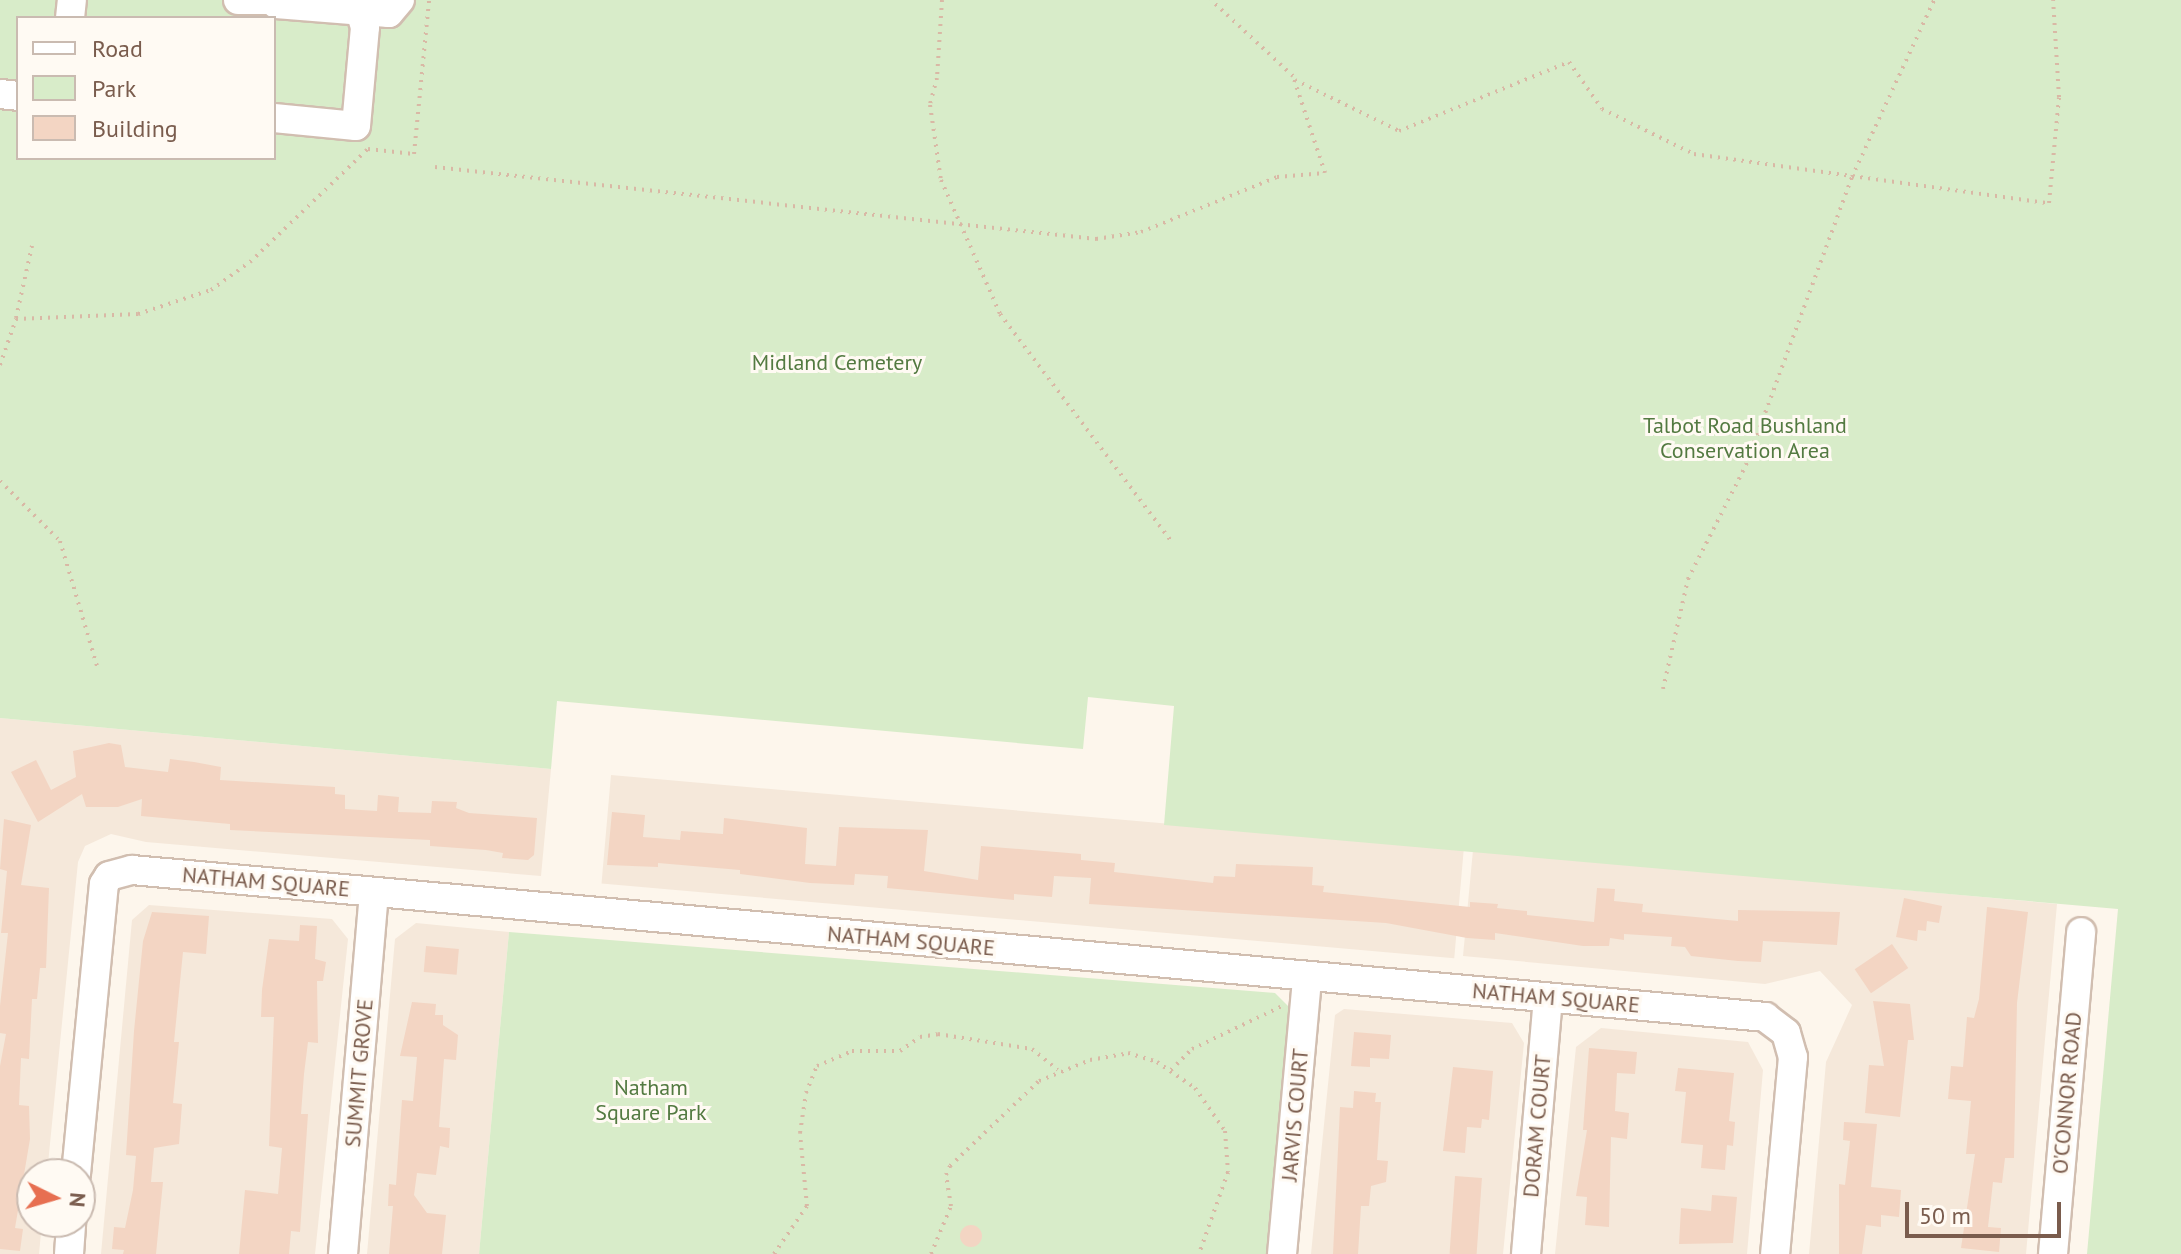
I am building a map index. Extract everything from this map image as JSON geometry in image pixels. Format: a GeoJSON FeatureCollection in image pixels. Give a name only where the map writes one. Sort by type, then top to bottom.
{"type":"FeatureCollection","features":[{"type":"Feature","properties":{"kind":"street"},"geometry":{"type":"LineString","coordinates":[[238,0],[389,13],[400,0]]}},
{"type":"Feature","properties":{"kind":"street"},"geometry":{"type":"LineString","coordinates":[[276,118],[362,137],[365,27],[360,12]]}},
{"type":"Feature","properties":{"kind":"street","name":"NATHAM SQUARE"},"geometry":{"type":"LineString","coordinates":[[77,1158],[96,943],[109,876],[132,870],[1765,1017],[1786,1033],[1793,1057],[1775,1254]]}},
{"type":"Feature","properties":{"kind":"street","name":"SUMMIT GROVE"},"geometry":{"type":"LineString","coordinates":[[343,1254],[374,892]]}},
{"type":"Feature","properties":{"kind":"street","name":"O'CONNOR ROAD"},"geometry":{"type":"LineString","coordinates":[[2053,1254],[2081,932]]}},
{"type":"Feature","properties":{"kind":"street","name":"JARVIS COURT"},"geometry":{"type":"LineString","coordinates":[[1282,1254],[1307,977]]}},
{"type":"Feature","properties":{"kind":"street","name":"DORAM COURT"},"geometry":{"type":"LineString","coordinates":[[1526,1254],[1548,998]]}},
{"type":"Feature","properties":{"kind":"path"},"geometry":{"type":"LineString","coordinates":[[16,319],[138,314],[211,290],[261,251],[362,137],[414,154],[429,0]]}},
{"type":"Feature","properties":{"kind":"path"},"geometry":{"type":"LineString","coordinates":[[942,0],[930,125],[941,180],[1000,314],[1171,541]]}},
{"type":"Feature","properties":{"kind":"path"},"geometry":{"type":"LineString","coordinates":[[1211,0],[1294,79],[1399,131],[1569,62],[1602,109],[1694,154],[2049,203],[2059,97],[2053,0]]}},
{"type":"Feature","properties":{"kind":"path"},"geometry":{"type":"LineString","coordinates":[[1663,689],[1688,579],[1746,465],[1852,177],[1934,0]]}},
{"type":"Feature","properties":{"kind":"path"},"geometry":{"type":"LineString","coordinates":[[435,167],[961,220],[1096,239],[1141,232],[1277,177],[1325,173],[1294,79]]}},
{"type":"Feature","properties":{"kind":"path"},"geometry":{"type":"LineString","coordinates":[[0,365],[16,319],[32,246]]}},
{"type":"Feature","properties":{"kind":"path"},"geometry":{"type":"LineString","coordinates":[[0,481],[60,541],[98,669]]}},
{"type":"Feature","properties":{"kind":"path"},"geometry":{"type":"LineString","coordinates":[[1171,1070],[1212,1038],[1288,1003],[1284,996]]}},
{"type":"Feature","properties":{"kind":"path"},"geometry":{"type":"LineString","coordinates":[[774,1254],[807,1206],[800,1133],[806,1093],[817,1066],[852,1051],[900,1051],[920,1037],[938,1034],[1032,1049],[1058,1070]]}},
{"type":"Feature","properties":{"kind":"path"},"geometry":{"type":"LineString","coordinates":[[931,1254],[951,1206],[946,1175],[950,1166],[1025,1091],[1058,1070],[1128,1053],[1171,1070],[1208,1099],[1228,1142],[1223,1193],[1199,1254]]}},
{"type":"Feature","properties":{"kind":"shaded area"},"geometry":{"type":"Polygon","coordinates":[[[0,718],[551,769],[541,876],[146,842],[111,834],[85,846],[78,862],[49,1158],[16,1158],[16,1238],[40,1238],[39,1254],[0,1254],[0,718]]]}},
{"type":"Feature","properties":{"kind":"shaded area"},"geometry":{"type":"Polygon","coordinates":[[[611,775],[1464,850],[1454,958],[602,884],[611,775]]]}},
{"type":"Feature","properties":{"kind":"shaded area"},"geometry":{"type":"Polygon","coordinates":[[[1473,850],[2057,904],[2026,1254],[1809,1254],[1826,1062],[1852,1005],[1820,971],[1765,984],[1463,956],[1473,850]]]}},
{"type":"Feature","properties":{"kind":"shaded area"},"geometry":{"type":"Polygon","coordinates":[[[149,905],[332,919],[348,939],[315,1254],[101,1254],[132,920],[149,905]]]}},
{"type":"Feature","properties":{"kind":"shaded area"},"geometry":{"type":"Polygon","coordinates":[[[416,923],[509,932],[479,1254],[367,1254],[395,939],[416,923]]]}},
{"type":"Feature","properties":{"kind":"shaded area"},"geometry":{"type":"Polygon","coordinates":[[[1344,1009],[1512,1023],[1524,1043],[1503,1254],[1311,1254],[1335,1015],[1344,1009]]]}},
{"type":"Feature","properties":{"kind":"shaded area"},"geometry":{"type":"Polygon","coordinates":[[[1601,1028],[1748,1042],[1763,1070],[1747,1254],[1555,1254],[1576,1047],[1601,1028]]]}},
{"type":"Feature","properties":{"kind":"green space"},"geometry":{"type":"Polygon","coordinates":[[[0,0],[2181,0],[2181,1254],[2087,1254],[2118,909],[1164,825],[1174,706],[1088,697],[1083,749],[557,701],[551,769],[0,718],[0,0]]]}},
{"type":"Feature","properties":{"kind":"green space","name":"Natham Square Park"},"geometry":{"type":"Polygon","coordinates":[[[509,932],[1275,993],[1295,1013],[1275,1254],[479,1254],[509,932]]]}},
{"type":"Feature","properties":{"kind":"building"},"geometry":{"type":"Polygon","coordinates":[[[109,743],[121,745],[125,767],[168,772],[170,759],[221,767],[220,780],[335,787],[335,794],[345,795],[345,809],[377,811],[378,795],[399,797],[398,812],[431,813],[432,801],[457,802],[456,808],[469,813],[537,818],[534,855],[528,860],[502,858],[503,853],[486,850],[430,846],[430,840],[230,830],[230,824],[141,816],[142,799],[118,807],[86,807],[82,794],[38,822],[11,772],[36,760],[51,790],[76,777],[73,751],[109,743]]]}},
{"type":"Feature","properties":{"kind":"building"},"geometry":{"type":"Polygon","coordinates":[[[612,812],[645,815],[643,837],[680,840],[681,831],[723,834],[724,818],[807,828],[805,864],[836,866],[839,827],[928,830],[924,871],[978,880],[981,846],[1081,854],[1081,860],[1115,863],[1114,872],[1213,883],[1214,876],[1235,877],[1236,864],[1313,867],[1312,885],[1324,886],[1323,892],[1470,907],[1470,902],[1498,904],[1497,908],[1527,911],[1527,915],[1594,922],[1597,888],[1615,889],[1614,901],[1643,904],[1642,912],[1738,921],[1738,910],[1840,912],[1837,945],[1763,941],[1761,962],[1738,961],[1691,956],[1685,947],[1671,946],[1672,937],[1624,934],[1624,940],[1610,938],[1609,946],[1583,946],[1495,933],[1495,940],[1467,938],[1386,923],[1089,904],[1091,878],[1054,876],[1052,897],[1014,894],[1014,900],[887,888],[888,876],[855,874],[854,885],[810,883],[740,874],[740,870],[658,863],[658,867],[607,865],[612,812]]]}},
{"type":"Feature","properties":{"kind":"building"},"geometry":{"type":"Polygon","coordinates":[[[4,819],[31,825],[21,885],[49,888],[46,968],[40,968],[37,999],[32,999],[29,1059],[21,1058],[19,1105],[29,1106],[30,1139],[27,1158],[16,1158],[15,1228],[16,1238],[22,1238],[20,1251],[0,1249],[0,1066],[6,1034],[0,1033],[0,1006],[8,933],[1,933],[7,871],[0,869],[4,819]]]}},
{"type":"Feature","properties":{"kind":"building"},"geometry":{"type":"Polygon","coordinates":[[[1904,898],[1942,906],[1939,923],[1927,921],[1926,931],[1918,930],[1917,941],[1896,937],[1904,898]]]}},
{"type":"Feature","properties":{"kind":"building"},"geometry":{"type":"Polygon","coordinates":[[[1987,907],[2028,912],[2017,1003],[2014,1158],[2005,1158],[2002,1183],[1993,1182],[1988,1227],[2001,1228],[1999,1252],[1961,1248],[1975,1154],[1966,1154],[1971,1101],[1948,1099],[1951,1066],[1963,1067],[1967,1017],[1974,1018],[1979,999],[1987,907]]]}},
{"type":"Feature","properties":{"kind":"building"},"geometry":{"type":"Polygon","coordinates":[[[152,912],[209,916],[206,954],[183,952],[174,1042],[179,1042],[173,1103],[182,1104],[179,1144],[154,1148],[151,1182],[163,1182],[156,1254],[123,1254],[124,1250],[112,1249],[114,1227],[125,1228],[133,1190],[136,1156],[126,1155],[134,1031],[143,941],[152,912]]]}},
{"type":"Feature","properties":{"kind":"building"},"geometry":{"type":"Polygon","coordinates":[[[300,925],[317,926],[315,959],[326,962],[323,981],[317,981],[318,1043],[308,1042],[304,1074],[301,1114],[308,1114],[300,1232],[291,1231],[289,1254],[239,1254],[245,1190],[278,1194],[282,1148],[269,1146],[274,1017],[261,1017],[269,939],[299,941],[300,925]]]}},
{"type":"Feature","properties":{"kind":"building"},"geometry":{"type":"Polygon","coordinates":[[[1892,944],[1908,968],[1871,993],[1855,969],[1892,944]]]}},
{"type":"Feature","properties":{"kind":"building"},"geometry":{"type":"Polygon","coordinates":[[[426,946],[459,949],[457,975],[424,972],[426,946]]]}},
{"type":"Feature","properties":{"kind":"building"},"geometry":{"type":"Polygon","coordinates":[[[1873,1001],[1910,1004],[1914,1040],[1908,1040],[1900,1117],[1865,1113],[1869,1065],[1884,1066],[1873,1001]]]}},
{"type":"Feature","properties":{"kind":"building"},"geometry":{"type":"Polygon","coordinates":[[[412,1002],[436,1004],[435,1015],[443,1015],[443,1025],[458,1035],[456,1060],[444,1059],[439,1127],[450,1128],[449,1148],[440,1146],[436,1175],[417,1173],[414,1195],[427,1213],[446,1215],[442,1254],[389,1254],[393,1206],[388,1206],[389,1184],[396,1185],[402,1100],[413,1101],[417,1057],[400,1056],[412,1002]]]}},
{"type":"Feature","properties":{"kind":"building"},"geometry":{"type":"Polygon","coordinates":[[[1354,1032],[1391,1035],[1389,1059],[1370,1058],[1370,1067],[1351,1066],[1354,1032]]]}},
{"type":"Feature","properties":{"kind":"building"},"geometry":{"type":"Polygon","coordinates":[[[1589,1048],[1637,1052],[1635,1074],[1617,1073],[1615,1111],[1629,1113],[1627,1139],[1611,1137],[1609,1227],[1585,1225],[1587,1197],[1576,1196],[1587,1130],[1583,1130],[1589,1048]]]}},
{"type":"Feature","properties":{"kind":"building"},"geometry":{"type":"Polygon","coordinates":[[[1453,1067],[1493,1071],[1489,1120],[1482,1119],[1481,1128],[1467,1127],[1465,1153],[1443,1151],[1453,1067]]]}},
{"type":"Feature","properties":{"kind":"building"},"geometry":{"type":"Polygon","coordinates":[[[1678,1068],[1734,1073],[1729,1121],[1735,1122],[1733,1146],[1727,1145],[1725,1170],[1701,1168],[1703,1145],[1681,1143],[1686,1092],[1675,1091],[1678,1068]]]}},
{"type":"Feature","properties":{"kind":"building"},"geometry":{"type":"Polygon","coordinates":[[[1354,1091],[1376,1093],[1375,1102],[1381,1102],[1377,1160],[1388,1161],[1386,1182],[1371,1186],[1369,1206],[1361,1206],[1358,1254],[1333,1254],[1340,1107],[1353,1108],[1354,1091]]]}},
{"type":"Feature","properties":{"kind":"building"},"geometry":{"type":"Polygon","coordinates":[[[1844,1122],[1877,1124],[1871,1187],[1901,1190],[1899,1217],[1881,1215],[1881,1227],[1866,1225],[1862,1254],[1839,1254],[1839,1184],[1845,1185],[1850,1141],[1843,1140],[1844,1122]]]}},
{"type":"Feature","properties":{"kind":"building"},"geometry":{"type":"Polygon","coordinates":[[[1455,1176],[1482,1178],[1477,1254],[1450,1254],[1455,1176]]]}},
{"type":"Feature","properties":{"kind":"building"},"geometry":{"type":"Polygon","coordinates":[[[1712,1195],[1737,1197],[1733,1243],[1679,1244],[1681,1208],[1711,1211],[1712,1195]]]}},
{"type":"Feature","properties":{"kind":"building"},"geometry":{"type":"Polygon","coordinates":[[[971,1225],[979,1228],[982,1236],[979,1244],[971,1247],[963,1244],[960,1236],[963,1228],[971,1225]]]}},
{"type":"Feature","properties":{"kind":"park label","name":"Midland Cemetery"},"geometry":{"type":"Point","coordinates":[837,363]}},
{"type":"Feature","properties":{"kind":"park label","name":"Talbot Road Bushland Conservation Area"},"geometry":{"type":"Point","coordinates":[1745,438]}}]}
